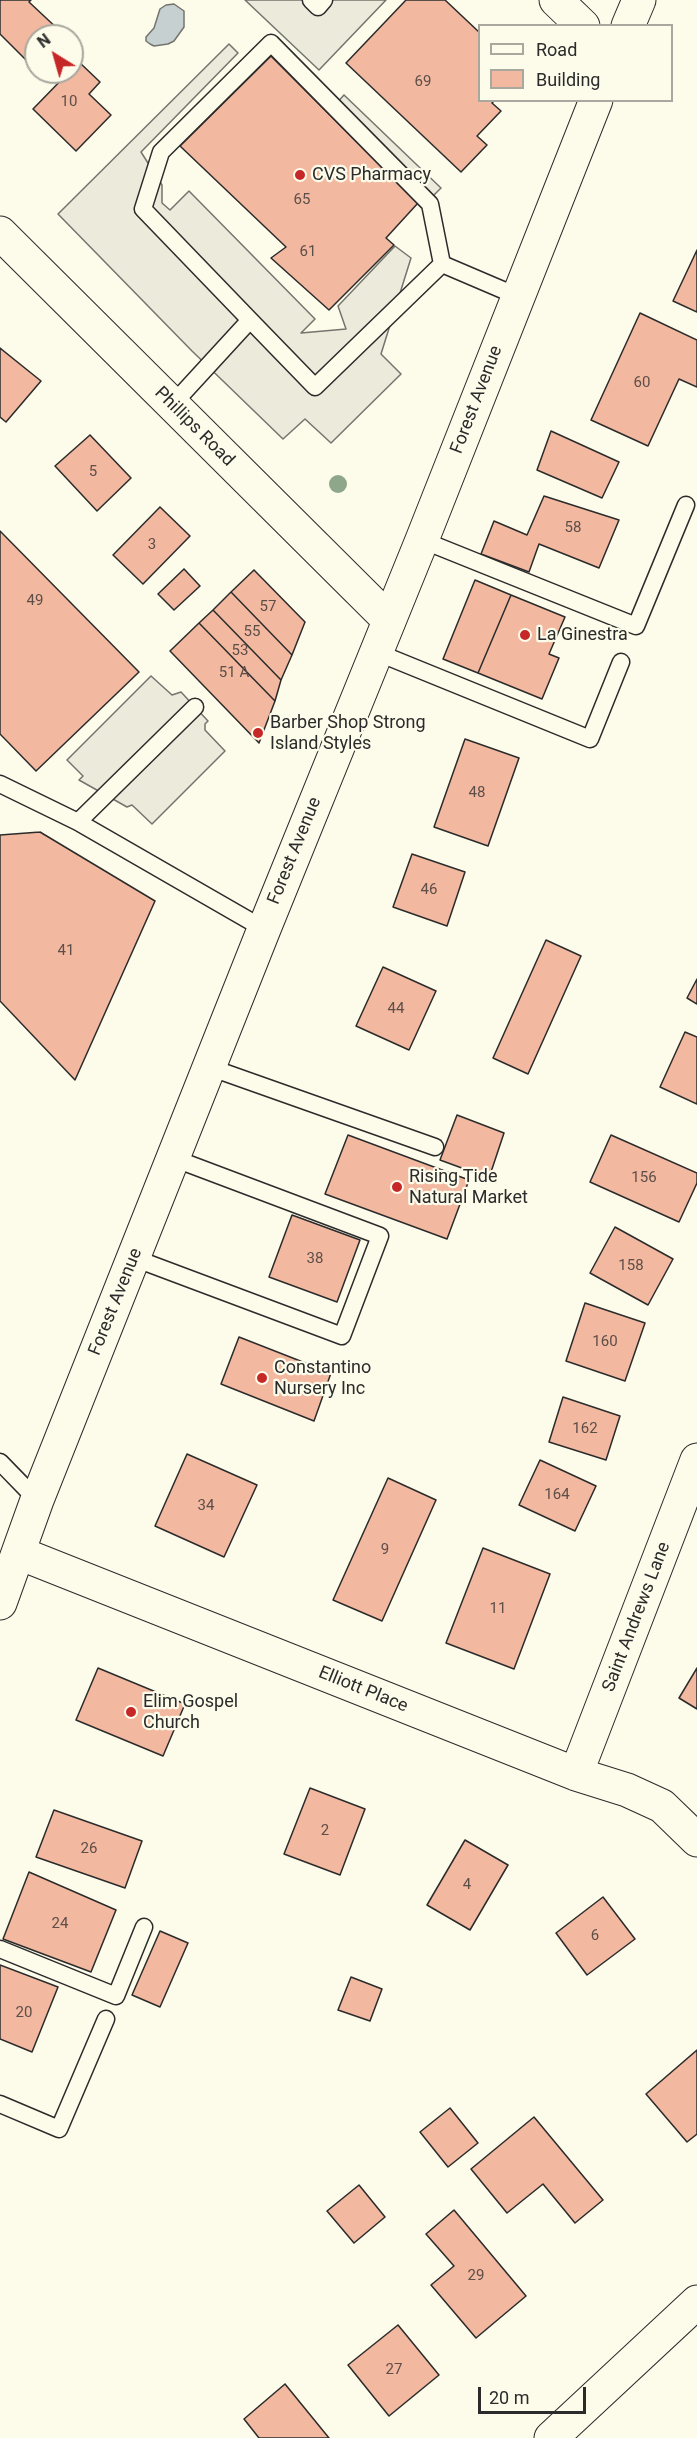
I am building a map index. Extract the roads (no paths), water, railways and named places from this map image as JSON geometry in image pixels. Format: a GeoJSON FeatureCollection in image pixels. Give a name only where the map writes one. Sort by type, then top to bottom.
{"type":"FeatureCollection","features":[{"type":"Feature","properties":{"kind":"street"},"geometry":{"type":"LineString","coordinates":[[556,0],[581,24]]}},
{"type":"Feature","properties":{"kind":"street"},"geometry":{"type":"LineString","coordinates":[[629,24],[639,0]]}},
{"type":"Feature","properties":{"kind":"street","name":"Forest Avenue"},"geometry":{"type":"LineString","coordinates":[[0,1603],[37,1500],[595,102]]}},
{"type":"Feature","properties":{"kind":"street","name":"Phillips Road"},"geometry":{"type":"LineString","coordinates":[[0,233],[389,620]]}},
{"type":"Feature","properties":{"kind":"street","name":"Saint Andrews Lane"},"geometry":{"type":"LineString","coordinates":[[576,1774],[697,1460]]}},
{"type":"Feature","properties":{"kind":"street","name":"Elliott Place"},"geometry":{"type":"LineString","coordinates":[[19,1553],[576,1774],[627,1790],[662,1806],[697,1840]]}},
{"type":"Feature","properties":{"kind":"street"},"geometry":{"type":"LineString","coordinates":[[551,2438],[697,2302]]}},
{"type":"Feature","properties":{"kind":"lane"},"geometry":{"type":"LineString","coordinates":[[311,0],[318,7],[324,0]]}},
{"type":"Feature","properties":{"kind":"lane"},"geometry":{"type":"LineString","coordinates":[[272,43],[430,204],[442,264],[315,387],[143,209],[160,152],[272,43]]}},
{"type":"Feature","properties":{"kind":"lane"},"geometry":{"type":"LineString","coordinates":[[442,264],[517,296]]}},
{"type":"Feature","properties":{"kind":"lane"},"geometry":{"type":"LineString","coordinates":[[172,405],[250,320]]}},
{"type":"Feature","properties":{"kind":"lane"},"geometry":{"type":"LineString","coordinates":[[422,540],[636,626],[686,505]]}},
{"type":"Feature","properties":{"kind":"lane"},"geometry":{"type":"LineString","coordinates":[[376,652],[590,739],[621,662]]}},
{"type":"Feature","properties":{"kind":"lane"},"geometry":{"type":"LineString","coordinates":[[78,822],[195,706]]}},
{"type":"Feature","properties":{"kind":"lane"},"geometry":{"type":"LineString","coordinates":[[0,784],[78,822],[264,929]]}},
{"type":"Feature","properties":{"kind":"lane"},"geometry":{"type":"LineString","coordinates":[[209,1067],[435,1147]]}},
{"type":"Feature","properties":{"kind":"lane"},"geometry":{"type":"LineString","coordinates":[[134,1258],[342,1336],[380,1236],[173,1158]]}},
{"type":"Feature","properties":{"kind":"lane"},"geometry":{"type":"LineString","coordinates":[[0,1462],[37,1500]]}},
{"type":"Feature","properties":{"kind":"lane"},"geometry":{"type":"LineString","coordinates":[[0,1949],[116,1996],[144,1927]]}},
{"type":"Feature","properties":{"kind":"lane"},"geometry":{"type":"LineString","coordinates":[[0,2104],[59,2129],[106,2019]]}},
{"type":"Feature","properties":{"kind":"place","name":"CVS Pharmacy"},"geometry":{"type":"Point","coordinates":[300,175]}},
{"type":"Feature","properties":{"kind":"place","name":"La Ginestra"},"geometry":{"type":"Point","coordinates":[525,635]}},
{"type":"Feature","properties":{"kind":"place","name":"Barber Shop Strong Island Styles"},"geometry":{"type":"Point","coordinates":[258,733]}},
{"type":"Feature","properties":{"kind":"place","name":"Rising Tide Natural Market"},"geometry":{"type":"Point","coordinates":[397,1187]}},
{"type":"Feature","properties":{"kind":"place","name":"Constantino Nursery Inc"},"geometry":{"type":"Point","coordinates":[262,1378]}},
{"type":"Feature","properties":{"kind":"place","name":"Elim Gospel Church"},"geometry":{"type":"Point","coordinates":[131,1712]}}]}
